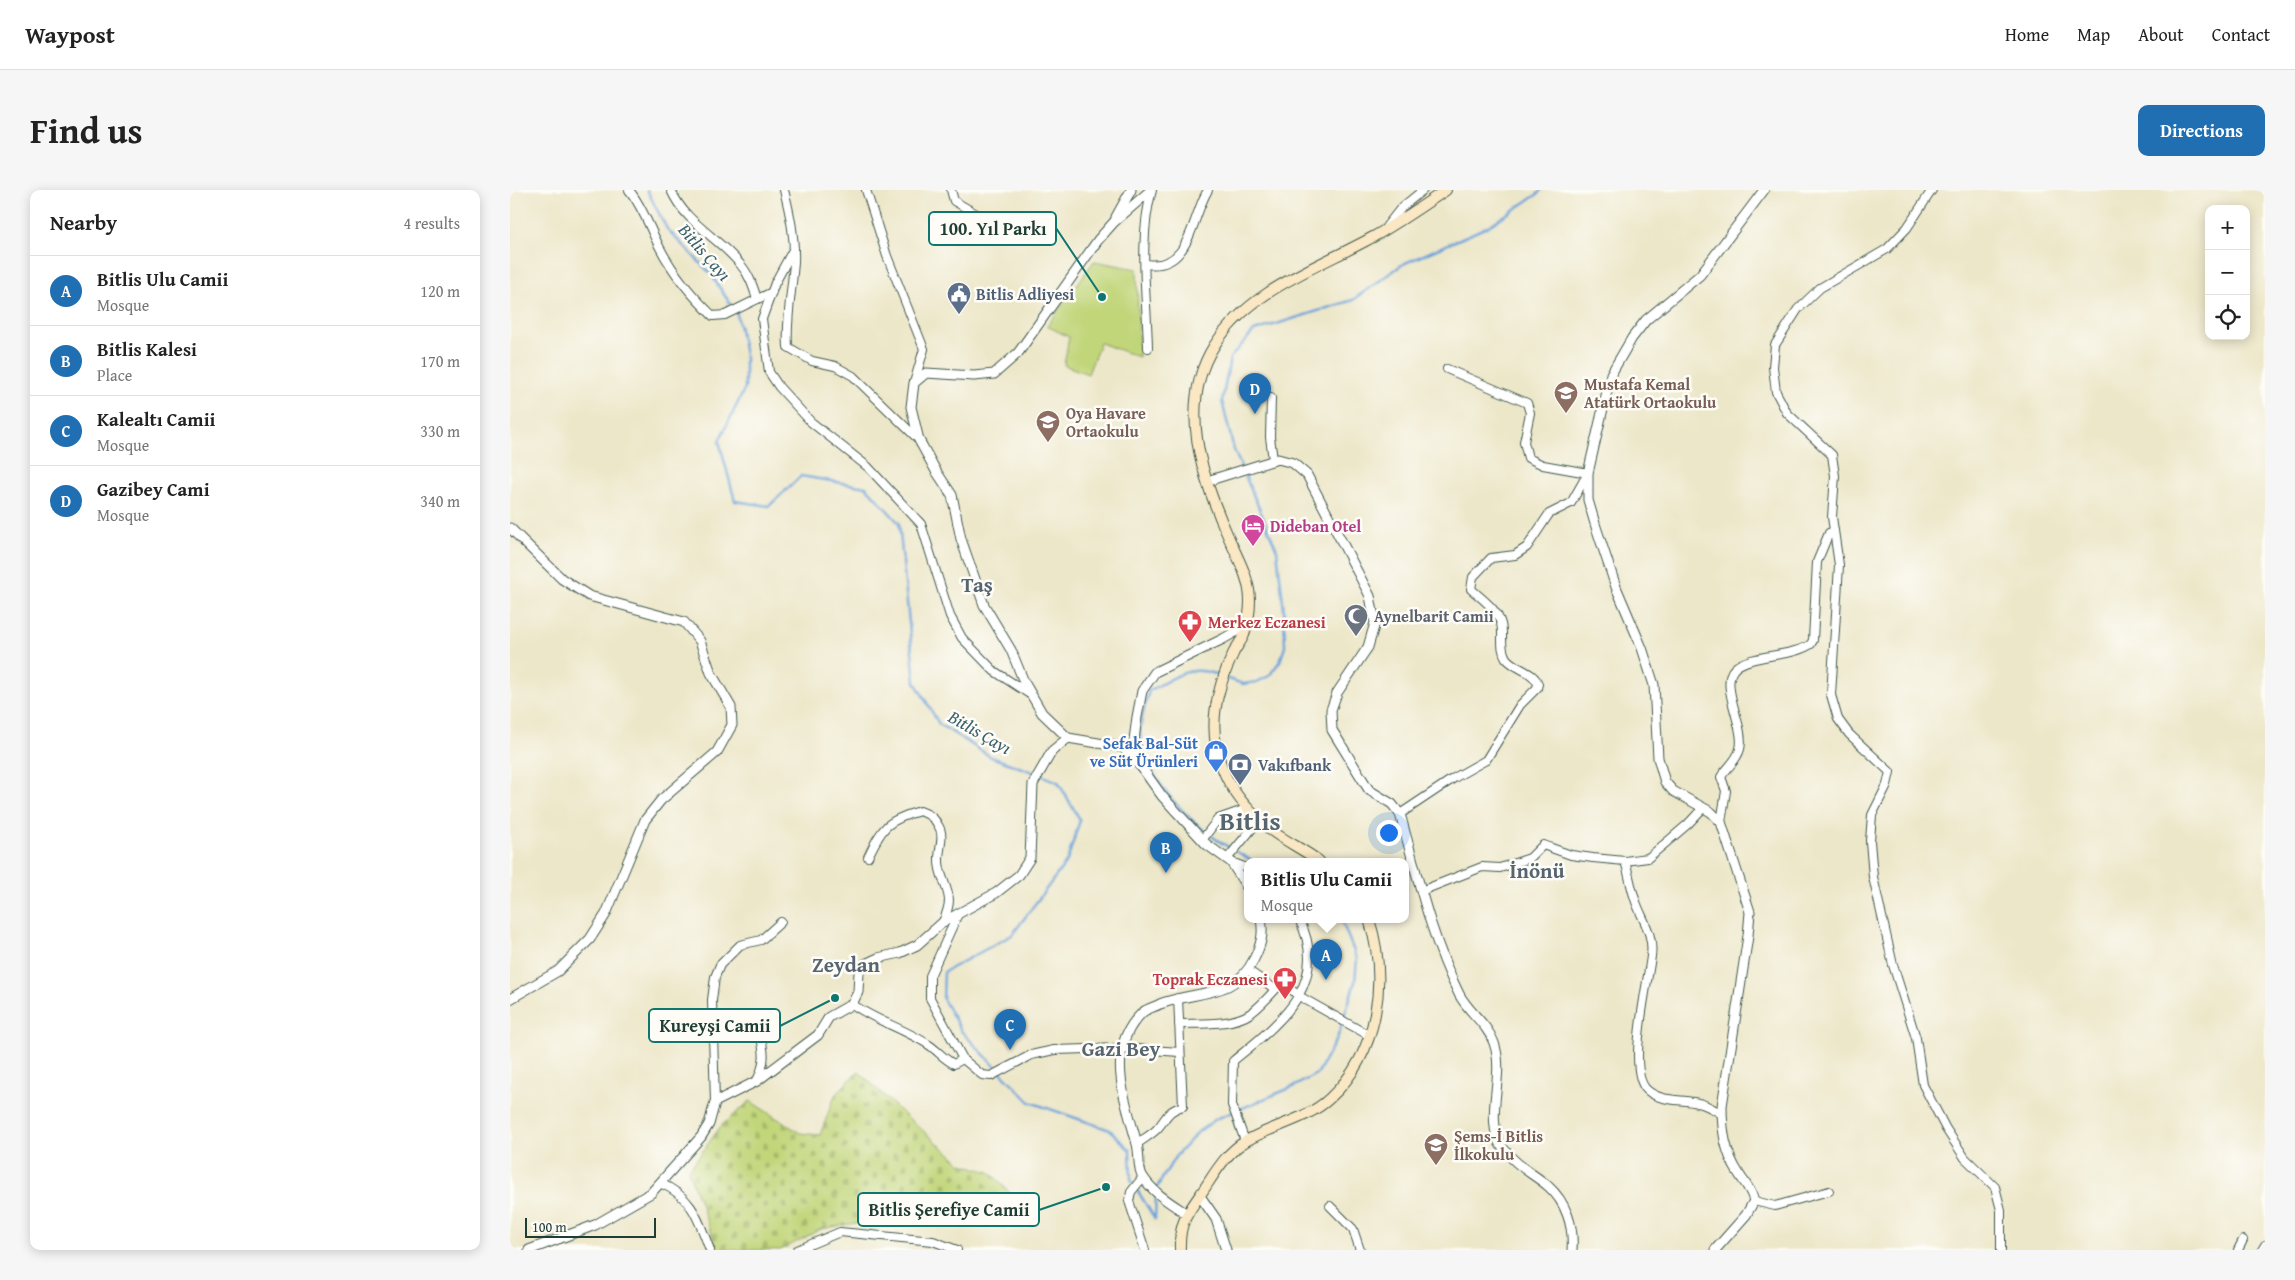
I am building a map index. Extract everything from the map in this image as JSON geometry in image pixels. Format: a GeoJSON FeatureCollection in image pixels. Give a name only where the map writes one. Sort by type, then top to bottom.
{"type":"FeatureCollection","features":[{"type":"Feature","properties":{"kind":"main road"},"geometry":{"type":"LineString","coordinates":[[1314,858],[1272,831],[1248,808],[1232,790],[1217,751],[1214,718],[1219,689],[1226,669],[1244,636],[1250,602],[1247,579],[1216,510],[1199,454],[1195,409],[1198,386],[1206,360],[1216,344],[1245,310],[1266,293],[1385,229],[1446,190]]}},
{"type":"Feature","properties":{"kind":"main road"},"geometry":{"type":"LineString","coordinates":[[1180,1250],[1179,1236],[1187,1214],[1218,1165],[1245,1141],[1304,1116],[1330,1099],[1365,1052],[1370,1036],[1379,984],[1374,935],[1370,923]]}},
{"type":"Feature","properties":{"kind":"street"},"geometry":{"type":"LineString","coordinates":[[629,190],[638,200],[661,250],[697,300],[713,316],[725,315],[772,292]]}},
{"type":"Feature","properties":{"kind":"street"},"geometry":{"type":"LineString","coordinates":[[671,190],[689,219],[740,264],[752,283],[757,299]]}},
{"type":"Feature","properties":{"kind":"street"},"geometry":{"type":"LineString","coordinates":[[784,190],[793,225],[794,248],[786,325],[788,347],[812,361],[835,366],[853,376],[919,440]]}},
{"type":"Feature","properties":{"kind":"street"},"geometry":{"type":"LineString","coordinates":[[866,190],[888,256],[924,349],[914,383],[911,407],[919,440],[952,495],[961,539],[984,605],[1011,650],[1031,695],[1042,713],[1068,738],[1122,747],[1142,768],[1162,796],[1203,838],[1230,859],[1244,866]]}},
{"type":"Feature","properties":{"kind":"street"},"geometry":{"type":"LineString","coordinates":[[951,190],[954,201],[980,216]]}},
{"type":"Feature","properties":{"kind":"street"},"geometry":{"type":"LineString","coordinates":[[1114,222],[1131,190]]}},
{"type":"Feature","properties":{"kind":"street"},"geometry":{"type":"LineString","coordinates":[[914,383],[926,373],[974,376],[994,374],[1018,353],[1098,240],[1114,222],[1151,190]]}},
{"type":"Feature","properties":{"kind":"street"},"geometry":{"type":"LineString","coordinates":[[1148,348],[1147,207],[1151,190]]}},
{"type":"Feature","properties":{"kind":"street"},"geometry":{"type":"LineString","coordinates":[[1146,264],[1163,264],[1174,258],[1190,237],[1208,190]]}},
{"type":"Feature","properties":{"kind":"street"},"geometry":{"type":"LineString","coordinates":[[1385,229],[1401,208],[1424,190]]}},
{"type":"Feature","properties":{"kind":"street"},"geometry":{"type":"LineString","coordinates":[[1721,822],[1703,808],[1672,791],[1665,782],[1658,758],[1654,685],[1642,648],[1616,587],[1596,526],[1588,500],[1588,473],[1611,374],[1632,338],[1646,320],[1700,275],[1764,190]]}},
{"type":"Feature","properties":{"kind":"street"},"geometry":{"type":"LineString","coordinates":[[1932,190],[1907,228],[1888,249],[1820,288],[1798,309],[1775,345],[1773,367],[1776,392],[1787,413],[1832,455],[1835,476],[1832,517],[1840,565],[1831,695],[1838,718],[1849,734],[1890,772],[1872,815],[1870,840],[1874,877],[1893,966],[1916,1038],[1923,1085],[1946,1129],[1965,1158],[1996,1187],[2001,1210],[2001,1250]]}},
{"type":"Feature","properties":{"kind":"street"},"geometry":{"type":"LineString","coordinates":[[794,248],[772,292],[762,320],[769,372],[811,422],[868,467],[920,524],[950,616],[962,638],[994,670],[1031,695]]}},
{"type":"Feature","properties":{"kind":"street"},"geometry":{"type":"LineString","coordinates":[[1447,370],[1527,403],[1530,413],[1524,442],[1528,458],[1543,465],[1588,473]]}},
{"type":"Feature","properties":{"kind":"street"},"geometry":{"type":"LineString","coordinates":[[1271,398],[1270,437],[1273,460]]}},
{"type":"Feature","properties":{"kind":"street"},"geometry":{"type":"LineString","coordinates":[[1207,481],[1273,460],[1293,462],[1307,475],[1370,596],[1375,623],[1368,647],[1337,693],[1331,710],[1332,730],[1369,790],[1392,804],[1400,814],[1422,891],[1460,996],[1484,1024],[1494,1043],[1497,1065],[1494,1120],[1499,1142],[1516,1163],[1548,1185],[1562,1202],[1571,1223],[1572,1250]]}},
{"type":"Feature","properties":{"kind":"street"},"geometry":{"type":"LineString","coordinates":[[1400,814],[1454,778],[1486,760],[1520,705],[1537,688],[1538,684],[1534,678],[1506,658],[1502,648],[1502,625],[1497,613],[1471,589],[1473,577],[1491,558],[1515,556],[1527,547],[1549,514],[1571,503],[1588,473]]}},
{"type":"Feature","properties":{"kind":"street"},"geometry":{"type":"LineString","coordinates":[[510,528],[562,579],[589,596],[684,622],[700,641],[711,673],[731,707],[732,725],[717,752],[660,800],[645,820],[606,914],[590,938],[558,971],[510,999]]}},
{"type":"Feature","properties":{"kind":"street"},"geometry":{"type":"LineString","coordinates":[[1715,1250],[1746,1215],[1754,1201],[1750,1188],[1739,1175],[1728,1154],[1722,1130],[1722,1114],[1750,912],[1721,822],[1726,791],[1721,776],[1737,758],[1741,746],[1729,682],[1730,675],[1735,668],[1742,664],[1811,644],[1813,640],[1817,562],[1829,533],[1834,531]]}},
{"type":"Feature","properties":{"kind":"street"},"geometry":{"type":"LineString","coordinates":[[1142,768],[1134,740],[1136,724],[1142,691],[1155,672],[1224,639],[1246,626]]}},
{"type":"Feature","properties":{"kind":"street"},"geometry":{"type":"LineString","coordinates":[[715,1102],[757,1081],[818,1035],[829,1017],[852,1004],[858,992],[859,972],[865,964],[878,958],[900,953],[917,944],[943,922],[996,893],[1019,875],[1030,858],[1033,784],[1052,751],[1068,738]]}},
{"type":"Feature","properties":{"kind":"street"},"geometry":{"type":"LineString","coordinates":[[1203,838],[1218,819],[1248,808]]}},
{"type":"Feature","properties":{"kind":"street"},"geometry":{"type":"LineString","coordinates":[[1422,891],[1482,867],[1500,868],[1530,858],[1543,845],[1571,855],[1626,861],[1648,858],[1688,824],[1703,808]]}},
{"type":"Feature","properties":{"kind":"street"},"geometry":{"type":"LineString","coordinates":[[868,857],[878,835],[891,822],[920,811],[931,815],[940,826],[941,842],[938,859],[941,878],[949,896],[949,907],[943,922]]}},
{"type":"Feature","properties":{"kind":"street"},"geometry":{"type":"LineString","coordinates":[[1230,859],[1260,819]]}},
{"type":"Feature","properties":{"kind":"street"},"geometry":{"type":"LineString","coordinates":[[1230,859],[1244,882]]}},
{"type":"Feature","properties":{"kind":"street"},"geometry":{"type":"LineString","coordinates":[[1626,861],[1635,901],[1651,934],[1652,954],[1642,1006],[1636,1062],[1640,1078],[1646,1090],[1663,1098],[1700,1103],[1722,1114]]}},
{"type":"Feature","properties":{"kind":"street"},"geometry":{"type":"LineString","coordinates":[[958,914],[930,976],[930,998],[963,1059],[982,1075],[991,1076],[1032,1055],[1054,1050],[1122,1048],[1180,1052]]}},
{"type":"Feature","properties":{"kind":"street"},"geometry":{"type":"LineString","coordinates":[[529,1250],[595,1225],[651,1193],[701,1137],[709,1124],[715,1102],[712,1000],[714,977],[720,965],[740,945],[760,940],[781,922]]}},
{"type":"Feature","properties":{"kind":"street"},"geometry":{"type":"LineString","coordinates":[[1145,1250],[1129,1201],[1131,1192],[1141,1179],[1137,1144],[1125,1106],[1120,1056],[1122,1048],[1134,1022],[1145,1010],[1178,998],[1224,990],[1243,978],[1249,971],[1260,946],[1263,929],[1262,923]]}},
{"type":"Feature","properties":{"kind":"street"},"geometry":{"type":"LineString","coordinates":[[1245,1141],[1232,1105],[1232,1061],[1279,1023],[1299,996],[1310,963],[1305,929],[1302,923]]}},
{"type":"Feature","properties":{"kind":"street"},"geometry":{"type":"LineString","coordinates":[[1249,971],[1275,989]]}},
{"type":"Feature","properties":{"kind":"street"},"geometry":{"type":"LineString","coordinates":[[1179,1024],[1226,1021],[1240,1018],[1252,1013],[1282,982],[1299,996],[1370,1036]]}},
{"type":"Feature","properties":{"kind":"street"},"geometry":{"type":"LineString","coordinates":[[1137,1144],[1157,1129],[1163,1118],[1175,1108],[1183,1106],[1178,998]]}},
{"type":"Feature","properties":{"kind":"street"},"geometry":{"type":"LineString","coordinates":[[852,1004],[930,1046],[942,1058],[954,1064],[963,1059]]}},
{"type":"Feature","properties":{"kind":"street"},"geometry":{"type":"LineString","coordinates":[[757,1081],[764,1064],[764,1048],[759,1031]]}},
{"type":"Feature","properties":{"kind":"street"},"geometry":{"type":"LineString","coordinates":[[1141,1179],[1187,1214]]}},
{"type":"Feature","properties":{"kind":"street"},"geometry":{"type":"LineString","coordinates":[[660,1183],[673,1188],[687,1199],[710,1250]]}},
{"type":"Feature","properties":{"kind":"street"},"geometry":{"type":"LineString","coordinates":[[1754,1201],[1775,1206],[1799,1201],[1829,1191]]}},
{"type":"Feature","properties":{"kind":"street"},"geometry":{"type":"LineString","coordinates":[[1200,1196],[1216,1219],[1226,1250]]}},
{"type":"Feature","properties":{"kind":"street"},"geometry":{"type":"LineString","coordinates":[[1330,1206],[1353,1229],[1360,1250]]}},
{"type":"Feature","properties":{"kind":"street"},"geometry":{"type":"LineString","coordinates":[[797,1250],[840,1232],[933,1241],[957,1250]]}},
{"type":"Feature","properties":{"kind":"street"},"geometry":{"type":"LineString","coordinates":[[2238,1250],[2243,1240]]}},
{"type":"Feature","properties":{"kind":"street"},"geometry":{"type":"LineString","coordinates":[[2262,1250],[2265,1245]]}},
{"type":"Feature","properties":{"kind":"green space"},"geometry":{"type":"Polygon","coordinates":[[[1094,261],[1137,269],[1139,357],[1100,343],[1088,374],[1064,365],[1069,337],[1047,326],[1094,261]]]}},
{"type":"Feature","properties":{"kind":"green space"},"geometry":{"type":"Polygon","coordinates":[[[858,1071],[900,1111],[962,1164],[990,1172],[1011,1194],[1017,1223],[1003,1227],[968,1223],[878,1225],[856,1223],[821,1229],[781,1250],[718,1250],[688,1171],[721,1126],[750,1101],[800,1133],[820,1135],[835,1095],[858,1071]]]}},
{"type":"Feature","properties":{"kind":"waterway","name":"Bitlis Çayı"},"geometry":{"type":"LineString","coordinates":[[647,190],[667,229],[710,273],[737,314],[745,355],[745,388],[719,441],[735,501],[769,506],[801,476],[866,487],[899,523],[915,682],[939,724],[991,757],[1036,773]]}},
{"type":"Feature","properties":{"kind":"waterway"},"geometry":{"type":"LineString","coordinates":[[1226,678],[1243,684],[1257,682],[1269,676],[1280,661],[1285,647],[1284,611],[1277,550],[1234,450],[1222,401],[1230,358],[1254,331],[1353,300],[1403,264],[1487,227],[1538,194],[1541,190]]}},
{"type":"Feature","properties":{"kind":"waterway"},"geometry":{"type":"LineString","coordinates":[[1221,676],[1210,672],[1191,671],[1176,676],[1149,691],[1140,732],[1143,749],[1150,767],[1160,784],[1187,815],[1217,840],[1232,849]]}},
{"type":"Feature","properties":{"kind":"waterway","name":"Bitlis Çayı"},"geometry":{"type":"LineString","coordinates":[[1041,775],[1058,782],[1080,820],[1067,861],[1012,935],[944,972],[943,999],[962,1032],[1030,1102],[1110,1130],[1130,1150],[1131,1180],[1155,1219]]}},
{"type":"Feature","properties":{"kind":"waterway"},"geometry":{"type":"LineString","coordinates":[[1237,852],[1248,858]]}},
{"type":"Feature","properties":{"kind":"waterway"},"geometry":{"type":"LineString","coordinates":[[1156,1189],[1175,1157],[1198,1132],[1216,1119],[1295,1086],[1318,1073],[1338,1036],[1355,982],[1357,959],[1343,923]]}},
{"type":"Feature","properties":{"kind":"waterway"},"geometry":{"type":"LineString","coordinates":[[1155,1219],[1156,1195]]}},
{"type":"Feature","properties":{"kind":"place","name":"100. Yıl Parkı"},"geometry":{"type":"Point","coordinates":[1102,297]}},
{"type":"Feature","properties":{"kind":"place","name":"Bitlis Adliyesi"},"geometry":{"type":"Point","coordinates":[959,315]}},
{"type":"Feature","properties":{"kind":"place","name":"Gazibey Cami"},"geometry":{"type":"Point","coordinates":[1255,414]}},
{"type":"Feature","properties":{"kind":"place","name":"Mustafa Kemal Atatürk Ortaokulu"},"geometry":{"type":"Point","coordinates":[1566,414]}},
{"type":"Feature","properties":{"kind":"place","name":"Oya Havare Ortaokulu"},"geometry":{"type":"Point","coordinates":[1048,443]}},
{"type":"Feature","properties":{"kind":"place","name":"Dideban Otel"},"geometry":{"type":"Point","coordinates":[1253,547]}},
{"type":"Feature","properties":{"kind":"place","name":"Aynelbarit Camii"},"geometry":{"type":"Point","coordinates":[1356,637]}},
{"type":"Feature","properties":{"kind":"place","name":"Merkez Eczanesi"},"geometry":{"type":"Point","coordinates":[1190,643]}},
{"type":"Feature","properties":{"kind":"place","name":"Sefak Bal-Süt ve Süt Ürünleri"},"geometry":{"type":"Point","coordinates":[1216,773]}},
{"type":"Feature","properties":{"kind":"place","name":"Vakıfbank"},"geometry":{"type":"Point","coordinates":[1240,786]}},
{"type":"Feature","properties":{"kind":"place","name":"Bitlis Kalesi"},"geometry":{"type":"Point","coordinates":[1166,873]}},
{"type":"Feature","properties":{"kind":"place","name":"Bitlis Ulu Camii"},"geometry":{"type":"Point","coordinates":[1326,980]}},
{"type":"Feature","properties":{"kind":"place","name":"Kureyşi Camii"},"geometry":{"type":"Point","coordinates":[835,998]}},
{"type":"Feature","properties":{"kind":"place","name":"Toprak Eczanesi"},"geometry":{"type":"Point","coordinates":[1285,1000]}},
{"type":"Feature","properties":{"kind":"place","name":"Kalealtı Camii"},"geometry":{"type":"Point","coordinates":[1010,1050]}},
{"type":"Feature","properties":{"kind":"place","name":"Şems-İ Bitlis İlkokulu"},"geometry":{"type":"Point","coordinates":[1436,1166]}},
{"type":"Feature","properties":{"kind":"place","name":"Bitlis Şerefiye Camii"},"geometry":{"type":"Point","coordinates":[1106,1187]}},
{"type":"Feature","properties":{"kind":"district","name":"Taş"},"geometry":{"type":"Point","coordinates":[977,584]}},
{"type":"Feature","properties":{"kind":"district","name":"Bitlis"},"geometry":{"type":"Point","coordinates":[1250,820]}},
{"type":"Feature","properties":{"kind":"district","name":"İnönü"},"geometry":{"type":"Point","coordinates":[1537,870]}},
{"type":"Feature","properties":{"kind":"district","name":"Zeydan"},"geometry":{"type":"Point","coordinates":[846,964]}},
{"type":"Feature","properties":{"kind":"district","name":"Gazi Bey"},"geometry":{"type":"Point","coordinates":[1121,1048]}}]}
